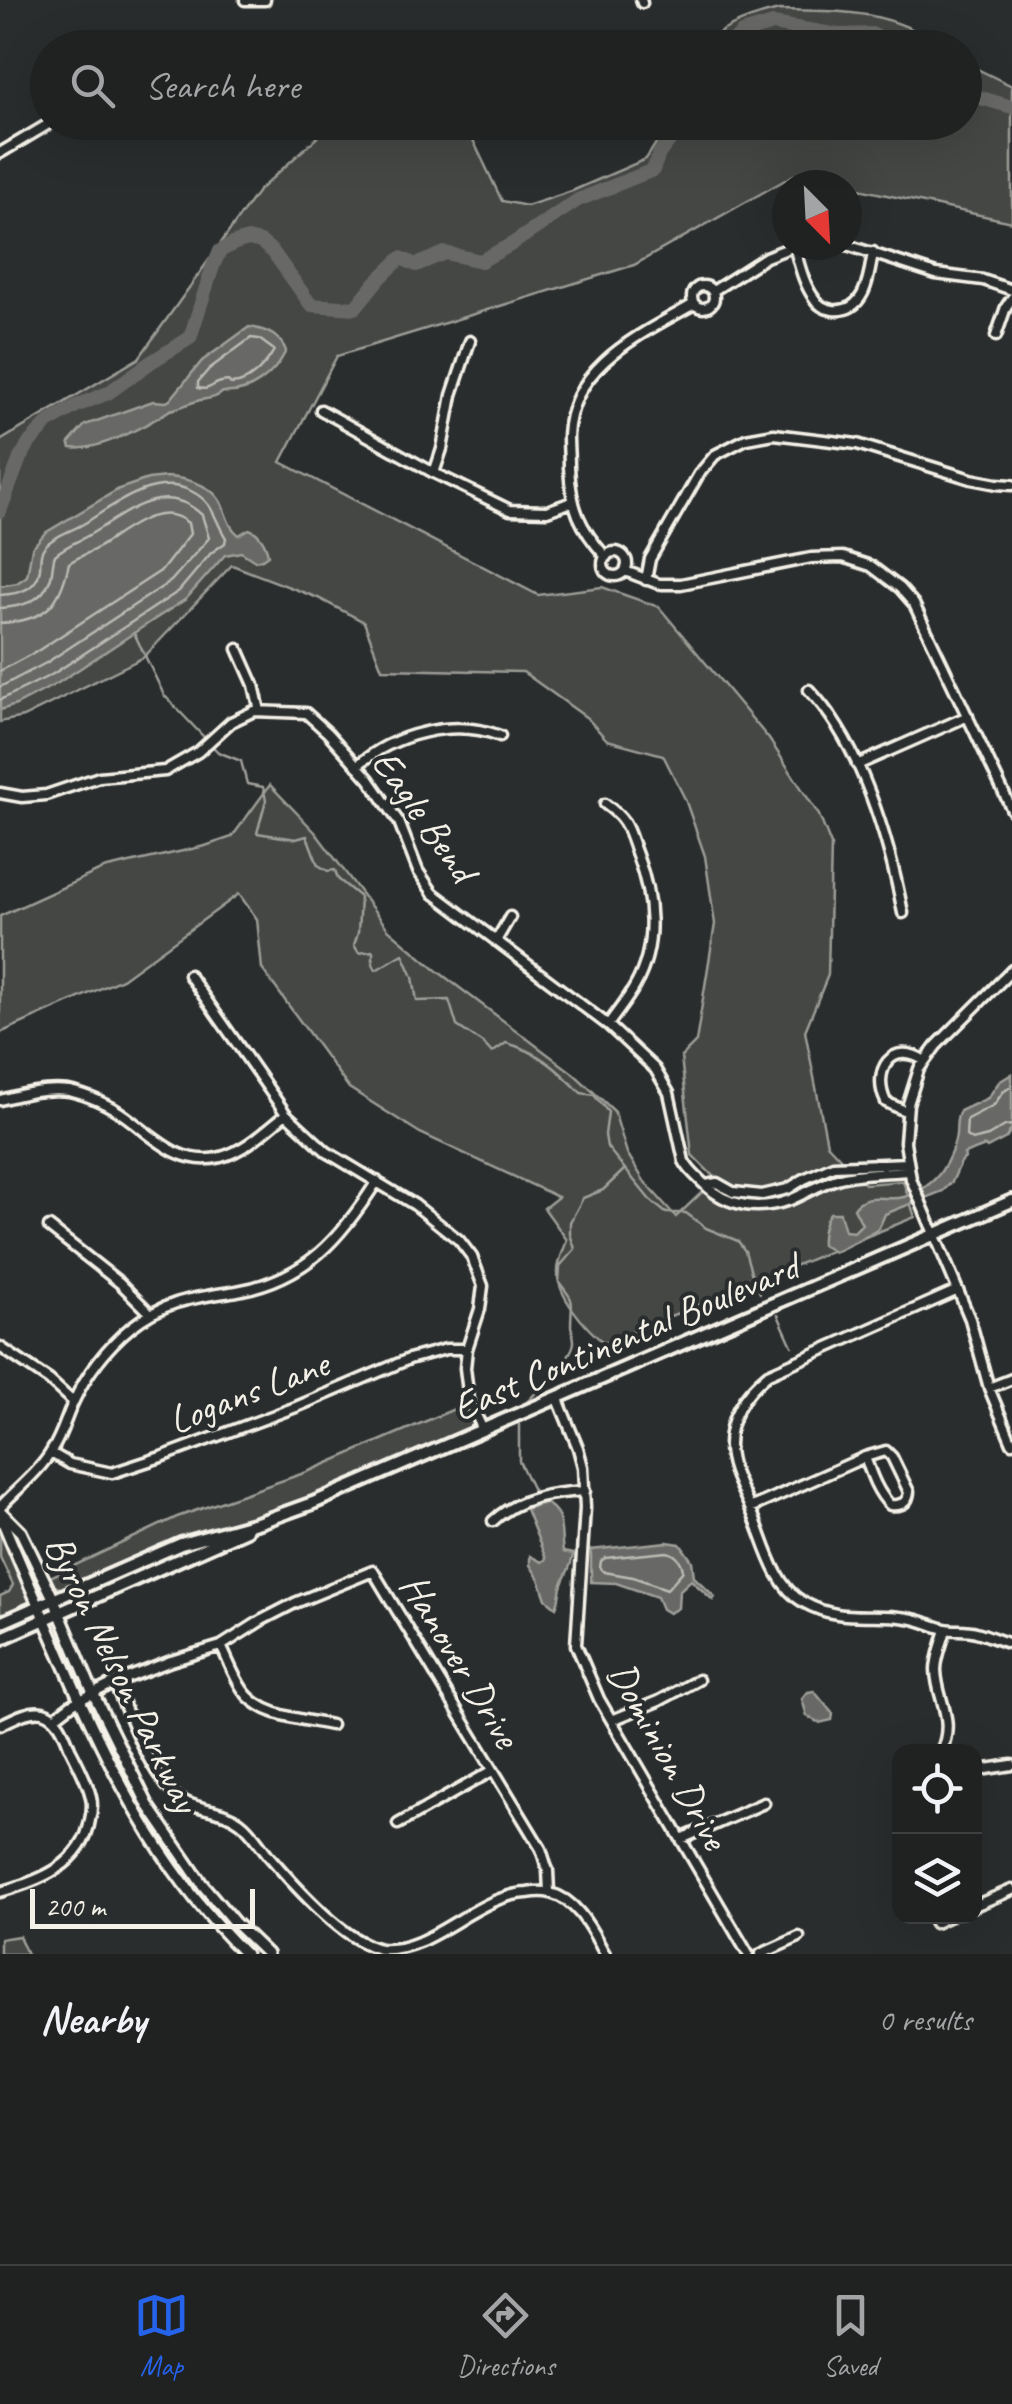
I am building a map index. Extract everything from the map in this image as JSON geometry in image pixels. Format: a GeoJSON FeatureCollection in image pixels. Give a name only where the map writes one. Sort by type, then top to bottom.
{"type":"FeatureCollection","features":[{"type":"Feature","properties":{"kind":"main road","name":"East Continental Boulevard"},"geometry":{"type":"LineString","coordinates":[[0,1639],[260,1522],[558,1399],[1012,1202]]}},
{"type":"Feature","properties":{"kind":"main road","name":"East Continental Boulevard"},"geometry":{"type":"LineString","coordinates":[[0,1623],[180,1544],[260,1522]]}},
{"type":"Feature","properties":{"kind":"street"},"geometry":{"type":"LineString","coordinates":[[245,0],[265,0]]}},
{"type":"Feature","properties":{"kind":"street"},"geometry":{"type":"LineString","coordinates":[[0,154],[30,136]]}},
{"type":"Feature","properties":{"kind":"street"},"geometry":{"type":"LineString","coordinates":[[862,249],[936,274],[983,280],[1012,290]]}},
{"type":"Feature","properties":{"kind":"street"},"geometry":{"type":"LineString","coordinates":[[800,260],[812,295],[820,305],[833,310],[854,306],[861,299],[874,252]]}},
{"type":"Feature","properties":{"kind":"street"},"geometry":{"type":"LineString","coordinates":[[712,292],[772,255]]}},
{"type":"Feature","properties":{"kind":"street"},"geometry":{"type":"LineString","coordinates":[[706,287],[712,292],[714,300],[710,306],[701,308],[694,304],[692,294],[697,288],[706,287]]}},
{"type":"Feature","properties":{"kind":"street"},"geometry":{"type":"LineString","coordinates":[[996,336],[1012,298]]}},
{"type":"Feature","properties":{"kind":"street"},"geometry":{"type":"LineString","coordinates":[[606,557],[591,540],[572,502],[568,435],[571,417],[585,381],[606,358],[694,304]]}},
{"type":"Feature","properties":{"kind":"street"},"geometry":{"type":"LineString","coordinates":[[434,472],[452,395],[470,341]]}},
{"type":"Feature","properties":{"kind":"street"},"geometry":{"type":"LineString","coordinates":[[321,410],[510,510],[547,511],[572,502]]}},
{"type":"Feature","properties":{"kind":"street"},"geometry":{"type":"LineString","coordinates":[[646,580],[650,559],[699,474],[715,455],[746,439],[774,434],[857,444],[970,478],[1012,485]]}},
{"type":"Feature","properties":{"kind":"street"},"geometry":{"type":"LineString","coordinates":[[616,552],[624,556],[624,571],[618,576],[606,572],[606,557],[616,552]]}},
{"type":"Feature","properties":{"kind":"street"},"geometry":{"type":"LineString","coordinates":[[624,571],[658,584],[681,584],[811,558],[843,557],[861,561],[886,576],[914,604],[1012,810]]}},
{"type":"Feature","properties":{"kind":"street"},"geometry":{"type":"LineString","coordinates":[[0,793],[22,797],[46,795],[100,777],[165,771],[198,752],[231,722],[260,711],[238,648]]}},
{"type":"Feature","properties":{"kind":"street"},"geometry":{"type":"LineString","coordinates":[[809,690],[841,731],[881,823],[902,913]]}},
{"type":"Feature","properties":{"kind":"street","name":"Eagle Bend"},"geometry":{"type":"LineString","coordinates":[[260,711],[306,713],[357,766],[399,822],[418,871],[434,893],[608,1025],[655,1068],[668,1094],[684,1161],[706,1185],[717,1183],[733,1192],[762,1195],[788,1189],[833,1166],[908,1167]]}},
{"type":"Feature","properties":{"kind":"street"},"geometry":{"type":"LineString","coordinates":[[856,766],[968,716]]}},
{"type":"Feature","properties":{"kind":"street"},"geometry":{"type":"LineString","coordinates":[[357,766],[373,752],[416,735],[481,729],[500,736]]}},
{"type":"Feature","properties":{"kind":"street"},"geometry":{"type":"LineString","coordinates":[[604,804],[622,816],[644,875],[651,911],[642,972],[608,1025]]}},
{"type":"Feature","properties":{"kind":"street"},"geometry":{"type":"LineString","coordinates":[[496,941],[510,917]]}},
{"type":"Feature","properties":{"kind":"street"},"geometry":{"type":"LineString","coordinates":[[1012,970],[924,1061],[912,1087],[905,1142],[914,1186],[978,1342],[990,1388],[1012,1443]]}},
{"type":"Feature","properties":{"kind":"street"},"geometry":{"type":"LineString","coordinates":[[189,975],[286,1114],[327,1152],[415,1204],[459,1240],[472,1257],[483,1286],[466,1368],[470,1400],[483,1430]]}},
{"type":"Feature","properties":{"kind":"street"},"geometry":{"type":"LineString","coordinates":[[907,1112],[886,1102],[880,1073],[888,1060],[902,1054],[916,1055],[924,1061]]}},
{"type":"Feature","properties":{"kind":"street"},"geometry":{"type":"LineString","coordinates":[[0,1100],[31,1091],[69,1092],[97,1100],[122,1114],[162,1146],[178,1154],[206,1159],[242,1148],[286,1114]]}},
{"type":"Feature","properties":{"kind":"street"},"geometry":{"type":"LineString","coordinates":[[0,1511],[52,1453],[84,1381],[111,1346],[150,1314],[172,1302],[283,1278],[339,1235],[377,1181]]}},
{"type":"Feature","properties":{"kind":"street"},"geometry":{"type":"LineString","coordinates":[[49,1227],[120,1282],[150,1314]]}},
{"type":"Feature","properties":{"kind":"street"},"geometry":{"type":"LineString","coordinates":[[958,1290],[768,1374],[750,1391],[734,1417],[729,1446],[740,1492],[770,1561],[803,1602],[845,1616],[907,1618],[946,1629],[974,1631],[1012,1644]]}},
{"type":"Feature","properties":{"kind":"street"},"geometry":{"type":"LineString","coordinates":[[0,1347],[49,1380],[73,1402]]}},
{"type":"Feature","properties":{"kind":"street","name":"Logans Lane"},"geometry":{"type":"LineString","coordinates":[[52,1453],[70,1464],[112,1473],[296,1408],[408,1359],[446,1349],[467,1349]]}},
{"type":"Feature","properties":{"kind":"street"},"geometry":{"type":"LineString","coordinates":[[990,1388],[1012,1380]]}},
{"type":"Feature","properties":{"kind":"street","name":"Dominion Drive"},"geometry":{"type":"LineString","coordinates":[[558,1399],[578,1448],[585,1491],[576,1645],[599,1699],[748,1954]]}},
{"type":"Feature","properties":{"kind":"street"},"geometry":{"type":"LineString","coordinates":[[750,1508],[865,1457],[886,1451],[908,1492],[904,1504],[890,1505],[884,1499],[865,1457]]}},
{"type":"Feature","properties":{"kind":"street"},"geometry":{"type":"LineString","coordinates":[[493,1522],[528,1500],[585,1491]]}},
{"type":"Feature","properties":{"kind":"street","name":"Byron Nelson Parkway"},"geometry":{"type":"LineString","coordinates":[[0,1511],[21,1532],[148,1806],[234,1922],[267,1954]]}},
{"type":"Feature","properties":{"kind":"street","name":"Byron Nelson Parkway"},"geometry":{"type":"LineString","coordinates":[[0,1511],[94,1732],[136,1813],[173,1872],[217,1927],[245,1954]]}},
{"type":"Feature","properties":{"kind":"street","name":"Hanover Drive"},"geometry":{"type":"LineString","coordinates":[[54,1718],[114,1683],[221,1646],[262,1620],[373,1571],[540,1849],[548,1871],[549,1892]]}},
{"type":"Feature","properties":{"kind":"street"},"geometry":{"type":"LineString","coordinates":[[944,1744],[947,1724],[936,1669],[946,1629]]}},
{"type":"Feature","properties":{"kind":"street"},"geometry":{"type":"LineString","coordinates":[[221,1646],[242,1690],[251,1700],[280,1714],[332,1725]]}},
{"type":"Feature","properties":{"kind":"street"},"geometry":{"type":"LineString","coordinates":[[612,1720],[659,1702],[698,1680]]}},
{"type":"Feature","properties":{"kind":"street"},"geometry":{"type":"LineString","coordinates":[[114,1683],[151,1762],[175,1796],[184,1803],[226,1814],[242,1823],[309,1900],[368,1945],[388,1950],[408,1946],[436,1935],[501,1897],[549,1892],[571,1904],[585,1919],[604,1954]]}},
{"type":"Feature","properties":{"kind":"street"},"geometry":{"type":"LineString","coordinates":[[0,1725],[32,1712],[54,1718],[91,1797],[92,1807],[88,1832],[74,1856],[37,1880],[0,1892]]}},
{"type":"Feature","properties":{"kind":"street"},"geometry":{"type":"LineString","coordinates":[[982,1770],[1012,1765]]}},
{"type":"Feature","properties":{"kind":"street"},"geometry":{"type":"LineString","coordinates":[[398,1824],[492,1771]]}},
{"type":"Feature","properties":{"kind":"street"},"geometry":{"type":"LineString","coordinates":[[681,1840],[764,1802]]}},
{"type":"Feature","properties":{"kind":"street"},"geometry":{"type":"LineString","coordinates":[[982,1903],[1012,1890]]}},
{"type":"Feature","properties":{"kind":"street"},"geometry":{"type":"LineString","coordinates":[[761,1954],[799,1937]]}},
{"type":"Feature","properties":{"kind":"shaded area"},"geometry":{"type":"Polygon","coordinates":[[[779,10],[843,12],[884,19],[913,30],[724,30],[779,10]]]}},
{"type":"Feature","properties":{"kind":"shaded area"},"geometry":{"type":"Polygon","coordinates":[[[982,71],[1012,86],[1012,222],[862,190],[862,170],[772,170],[772,187],[634,265],[337,356],[281,462],[538,595],[602,587],[659,607],[769,739],[819,815],[831,845],[828,975],[805,1031],[827,1144],[865,1184],[903,1181],[915,1217],[604,1343],[589,1329],[562,1290],[558,1271],[567,1240],[544,1208],[558,1197],[420,1133],[349,1088],[262,969],[257,919],[239,894],[122,979],[0,1033],[0,916],[103,869],[232,837],[270,785],[315,832],[388,929],[574,1074],[614,1111],[627,1153],[644,1181],[676,1217],[716,1179],[692,1155],[681,1057],[696,1042],[715,924],[705,856],[685,799],[663,755],[607,740],[587,718],[523,672],[382,669],[364,622],[318,598],[232,565],[144,657],[23,717],[0,722],[0,441],[139,358],[258,191],[314,140],[473,140],[502,201],[527,206],[646,159],[658,140],[982,140],[982,71]]]}},
{"type":"Feature","properties":{"kind":"shaded area"},"geometry":{"type":"Polygon","coordinates":[[[466,1404],[474,1422],[465,1433],[272,1514],[190,1536],[65,1590],[54,1586],[50,1577],[177,1517],[307,1472],[466,1404]]]}},
{"type":"Feature","properties":{"kind":"shaded area"},"geometry":{"type":"Polygon","coordinates":[[[0,1522],[32,1599],[27,1606],[0,1618],[0,1596],[13,1585],[0,1557],[0,1522]]]}},
{"type":"Feature","properties":{"kind":"shaded area"},"geometry":{"type":"Polygon","coordinates":[[[19,1936],[27,1954],[0,1954],[0,1939],[19,1936]]]}},
{"type":"Feature","properties":{"kind":"water"},"geometry":{"type":"Polygon","coordinates":[[[249,327],[271,334],[286,351],[260,382],[170,410],[108,442],[71,448],[69,443],[85,425],[153,401],[170,400],[202,361],[249,327]]]}},
{"type":"Feature","properties":{"kind":"water"},"geometry":{"type":"Polygon","coordinates":[[[166,477],[191,481],[214,493],[236,532],[239,535],[249,529],[256,533],[268,555],[255,561],[241,552],[225,555],[186,599],[58,683],[0,710],[0,586],[17,583],[27,576],[32,548],[45,533],[119,489],[166,477]]]}},
{"type":"Feature","properties":{"kind":"water"},"geometry":{"type":"Polygon","coordinates":[[[1012,1074],[1012,1128],[1006,1138],[964,1154],[952,1182],[943,1191],[885,1214],[878,1229],[870,1234],[834,1252],[822,1245],[823,1228],[830,1213],[840,1213],[845,1231],[854,1232],[862,1224],[854,1208],[864,1199],[904,1197],[930,1183],[951,1153],[960,1111],[988,1098],[999,1082],[1012,1074]]]}},
{"type":"Feature","properties":{"kind":"water"},"geometry":{"type":"Polygon","coordinates":[[[544,1503],[558,1517],[563,1552],[573,1554],[556,1607],[546,1599],[530,1565],[530,1556],[542,1562],[546,1559],[526,1509],[544,1503]]]}},
{"type":"Feature","properties":{"kind":"water"},"geometry":{"type":"Polygon","coordinates":[[[680,1544],[692,1561],[694,1577],[715,1597],[713,1600],[691,1580],[679,1591],[678,1608],[669,1613],[662,1609],[657,1597],[616,1583],[591,1582],[591,1550],[680,1544]]]}},
{"type":"Feature","properties":{"kind":"water"},"geometry":{"type":"Polygon","coordinates":[[[814,1691],[833,1714],[832,1720],[819,1723],[807,1716],[802,1699],[814,1691]]]}},
{"type":"Feature","properties":{"kind":"waterway"},"geometry":{"type":"LineString","coordinates":[[752,30],[773,24],[809,30]]}},
{"type":"Feature","properties":{"kind":"waterway"},"geometry":{"type":"LineString","coordinates":[[982,98],[1012,107]]}},
{"type":"Feature","properties":{"kind":"waterway"},"geometry":{"type":"LineString","coordinates":[[0,511],[20,458],[49,422],[108,393],[190,338],[220,251],[248,239],[261,242],[273,252],[311,305],[355,308],[401,258],[416,265],[445,253],[481,261],[578,200],[653,170],[670,140]]}},
{"type":"Feature","properties":{"kind":"waterway"},"geometry":{"type":"LineString","coordinates":[[134,633],[164,695],[218,752],[241,761],[247,784],[263,787],[266,800],[257,833],[296,839],[307,836],[318,865],[335,870],[338,879],[360,897],[354,945],[359,953],[373,951],[376,970],[403,954],[413,977],[417,1001],[449,1000],[457,1026],[492,1053],[506,1043],[528,1051],[547,1062],[581,1093],[594,1095],[608,1112],[607,1147],[650,1200],[666,1213],[686,1213],[706,1228],[738,1241],[760,1293]]}},
{"type":"Feature","properties":{"kind":"waterway"},"geometry":{"type":"LineString","coordinates":[[524,1405],[561,1366],[574,1342],[572,1302],[559,1282],[560,1266],[575,1249],[570,1222],[583,1198],[603,1190],[625,1169]]}},
{"type":"Feature","properties":{"kind":"waterway"},"geometry":{"type":"LineString","coordinates":[[778,1315],[792,1346]]}},
{"type":"Feature","properties":{"kind":"waterway"},"geometry":{"type":"LineString","coordinates":[[519,1425],[519,1461],[533,1490]]}}]}
